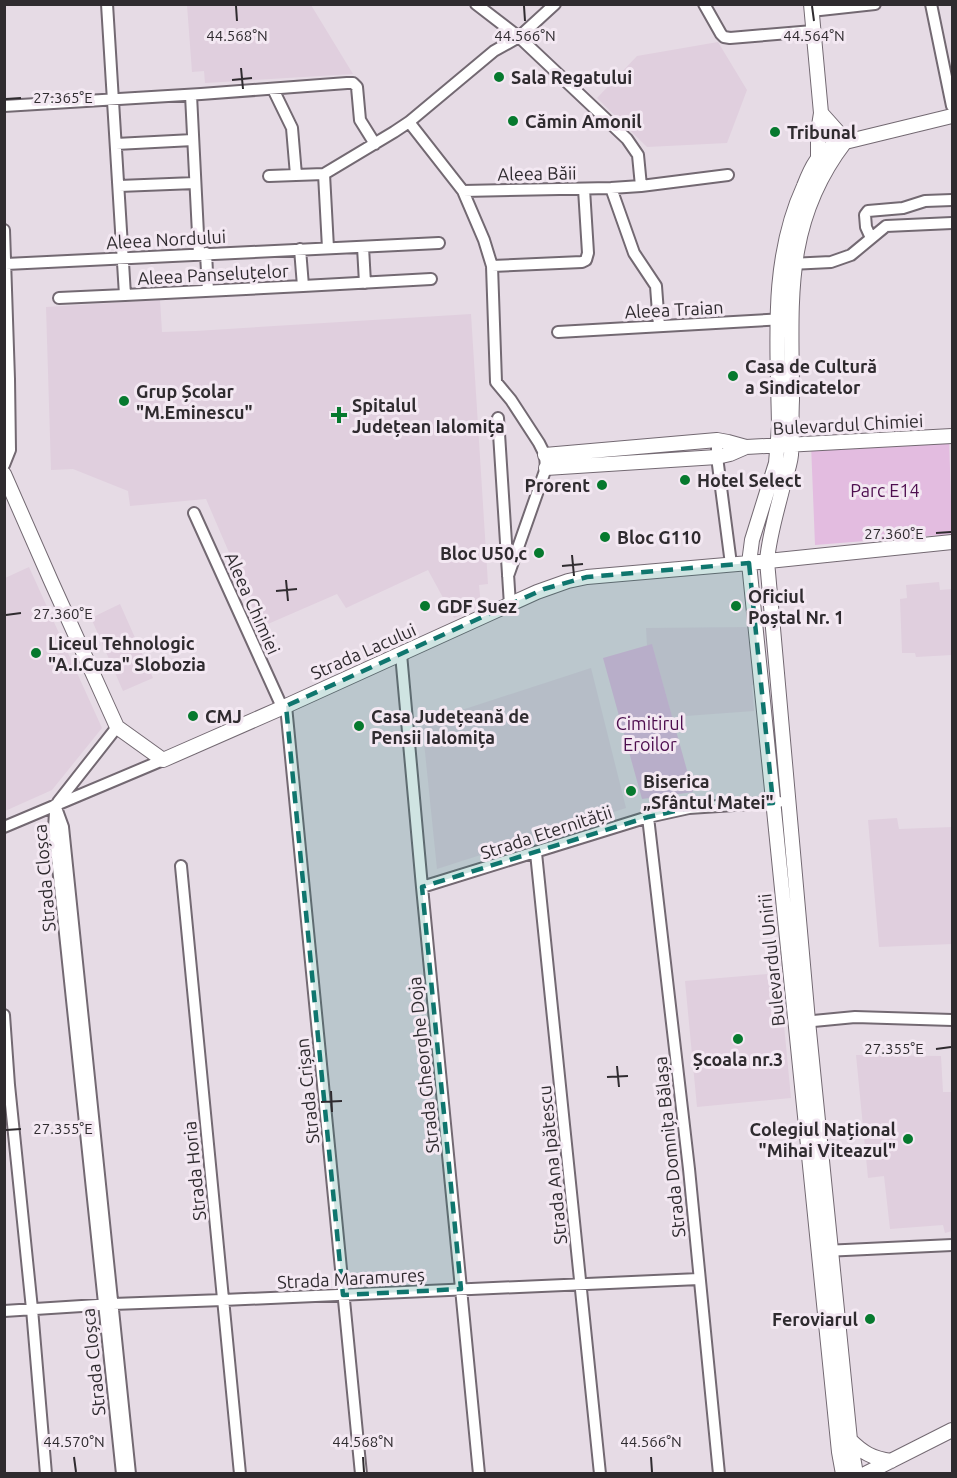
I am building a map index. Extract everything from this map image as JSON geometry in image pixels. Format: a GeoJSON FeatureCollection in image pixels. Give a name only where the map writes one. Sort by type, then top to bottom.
{"type":"FeatureCollection","features":[{"type":"Feature","properties":{"kind":"street","name":"Aleea Panseluțelor"},"geometry":{"type":"LineString","coordinates":[[107,4],[125,295]]}},
{"type":"Feature","properties":{"kind":"street"},"geometry":{"type":"LineString","coordinates":[[476,4],[519,38],[633,147],[640,164],[641,186]]}},
{"type":"Feature","properties":{"kind":"street"},"geometry":{"type":"LineString","coordinates":[[269,176],[324,174],[375,144],[409,122],[495,51],[519,38],[555,4]]}},
{"type":"Feature","properties":{"kind":"street"},"geometry":{"type":"LineString","coordinates":[[704,4],[724,37],[813,31]]}},
{"type":"Feature","properties":{"kind":"street"},"geometry":{"type":"LineString","coordinates":[[818,157],[821,113],[811,8],[875,4]]}},
{"type":"Feature","properties":{"kind":"street"},"geometry":{"type":"LineString","coordinates":[[931,4],[952,106]]}},
{"type":"Feature","properties":{"kind":"street"},"geometry":{"type":"LineString","coordinates":[[4,106],[191,95],[347,82],[357,87],[360,120],[375,144]]}},
{"type":"Feature","properties":{"kind":"street"},"geometry":{"type":"LineString","coordinates":[[273,89],[292,128],[296,175]]}},
{"type":"Feature","properties":{"kind":"street"},"geometry":{"type":"LineString","coordinates":[[191,95],[195,183],[208,291]]}},
{"type":"Feature","properties":{"kind":"street"},"geometry":{"type":"LineString","coordinates":[[821,113],[846,141]]}},
{"type":"Feature","properties":{"kind":"street"},"geometry":{"type":"LineString","coordinates":[[785,446],[784,319],[787,264],[793,213],[818,157],[828,148],[846,141],[952,116]]}},
{"type":"Feature","properties":{"kind":"street"},"geometry":{"type":"LineString","coordinates":[[409,122],[463,191],[484,240],[492,266],[496,382],[522,417],[545,462],[508,576]]}},
{"type":"Feature","properties":{"kind":"street"},"geometry":{"type":"LineString","coordinates":[[116,144],[193,140]]}},
{"type":"Feature","properties":{"kind":"street"},"geometry":{"type":"LineString","coordinates":[[787,264],[801,232],[810,202],[827,166],[846,141]]}},
{"type":"Feature","properties":{"kind":"street"},"geometry":{"type":"LineString","coordinates":[[324,174],[328,248]]}},
{"type":"Feature","properties":{"kind":"street","name":"Aleea Băii"},"geometry":{"type":"LineString","coordinates":[[463,191],[611,188],[728,175]]}},
{"type":"Feature","properties":{"kind":"street"},"geometry":{"type":"LineString","coordinates":[[119,186],[195,183]]}},
{"type":"Feature","properties":{"kind":"street"},"geometry":{"type":"LineString","coordinates":[[611,188],[634,253],[656,286],[659,326]]}},
{"type":"Feature","properties":{"kind":"street"},"geometry":{"type":"LineString","coordinates":[[492,266],[586,260],[588,253],[584,189]]}},
{"type":"Feature","properties":{"kind":"street"},"geometry":{"type":"LineString","coordinates":[[871,238],[865,223],[865,213],[868,211],[903,208],[925,201],[952,200]]}},
{"type":"Feature","properties":{"kind":"street"},"geometry":{"type":"LineString","coordinates":[[787,264],[831,262],[851,255],[886,226],[952,223]]}},
{"type":"Feature","properties":{"kind":"street"},"geometry":{"type":"LineString","coordinates":[[4,230],[10,450],[4,465]]}},
{"type":"Feature","properties":{"kind":"street","name":"Aleea Nordului"},"geometry":{"type":"LineString","coordinates":[[6,264],[439,243]]}},
{"type":"Feature","properties":{"kind":"street"},"geometry":{"type":"LineString","coordinates":[[363,247],[365,283]]}},
{"type":"Feature","properties":{"kind":"street","name":"Aleea Panseluțelor"},"geometry":{"type":"LineString","coordinates":[[300,249],[303,286]]}},
{"type":"Feature","properties":{"kind":"street","name":"Aleea Panseluțelor"},"geometry":{"type":"LineString","coordinates":[[59,298],[431,279]]}},
{"type":"Feature","properties":{"kind":"street","name":"Aleea Traian"},"geometry":{"type":"LineString","coordinates":[[558,332],[784,319]]}},
{"type":"Feature","properties":{"kind":"street"},"geometry":{"type":"LineString","coordinates":[[498,418],[510,605]]}},
{"type":"Feature","properties":{"kind":"street","name":"Bulevardul Chimiei"},"geometry":{"type":"LineString","coordinates":[[545,462],[717,440],[746,447],[952,436]]}},
{"type":"Feature","properties":{"kind":"street"},"geometry":{"type":"LineString","coordinates":[[717,440],[717,457],[731,564]]}},
{"type":"Feature","properties":{"kind":"street","name":"Bulevardul Unirii"},"geometry":{"type":"LineString","coordinates":[[785,446],[789,463],[770,535],[767,561],[788,801],[802,1022]]}},
{"type":"Feature","properties":{"kind":"street","name":"Bulevardul Unirii"},"geometry":{"type":"LineString","coordinates":[[785,446],[776,463],[752,540],[749,563],[773,802],[802,1022],[825,1251],[839,1452],[843,1473]]}},
{"type":"Feature","properties":{"kind":"street","name":"Bulevardul Chimiei"},"geometry":{"type":"LineString","coordinates":[[545,462],[717,457],[746,447]]}},
{"type":"Feature","properties":{"kind":"street"},"geometry":{"type":"LineString","coordinates":[[4,474],[117,727],[163,760]]}},
{"type":"Feature","properties":{"kind":"street","name":"Aleea Chimiei"},"geometry":{"type":"LineString","coordinates":[[194,513],[284,706]]}},
{"type":"Feature","properties":{"kind":"street","name":"Strada Lacului"},"geometry":{"type":"LineString","coordinates":[[4,827],[163,760],[544,589],[568,581],[587,577],[952,542]]}},
{"type":"Feature","properties":{"kind":"street","name":"Strada Gheorghe Doja"},"geometry":{"type":"LineString","coordinates":[[401,654],[479,1473]]}},
{"type":"Feature","properties":{"kind":"street","name":"Strada Crișan"},"geometry":{"type":"LineString","coordinates":[[284,706],[361,1473]]}},
{"type":"Feature","properties":{"kind":"street"},"geometry":{"type":"LineString","coordinates":[[55,806],[117,727]]}},
{"type":"Feature","properties":{"kind":"street","name":"Strada Eternității"},"geometry":{"type":"LineString","coordinates":[[422,887],[648,817],[689,808],[788,801]]}},
{"type":"Feature","properties":{"kind":"street","name":"Strada Cloșca"},"geometry":{"type":"LineString","coordinates":[[55,806],[54,829],[108,1304],[130,1473]]}},
{"type":"Feature","properties":{"kind":"street","name":"Strada Domnița Bălașa"},"geometry":{"type":"LineString","coordinates":[[648,817],[689,1169],[719,1473]]}},
{"type":"Feature","properties":{"kind":"street","name":"Strada Ana Ipătescu"},"geometry":{"type":"LineString","coordinates":[[536,853],[600,1473]]}},
{"type":"Feature","properties":{"kind":"street","name":"Strada Horia"},"geometry":{"type":"LineString","coordinates":[[181,866],[240,1473]]}},
{"type":"Feature","properties":{"kind":"street"},"geometry":{"type":"LineString","coordinates":[[4,1014],[46,1473]]}},
{"type":"Feature","properties":{"kind":"street"},"geometry":{"type":"LineString","coordinates":[[802,1022],[855,1017],[952,1020]]}},
{"type":"Feature","properties":{"kind":"street"},"geometry":{"type":"LineString","coordinates":[[825,1251],[952,1245]]}},
{"type":"Feature","properties":{"kind":"street","name":"Bulevardul Unirii"},"geometry":{"type":"LineString","coordinates":[[825,1251],[856,1473]]}},
{"type":"Feature","properties":{"kind":"street","name":"Strada Maramureș"},"geometry":{"type":"LineString","coordinates":[[4,1311],[108,1304],[699,1279]]}},
{"type":"Feature","properties":{"kind":"street","name":"Strada Cloșca"},"geometry":{"type":"LineString","coordinates":[[108,1304],[122,1473]]}},
{"type":"Feature","properties":{"kind":"street"},"geometry":{"type":"LineString","coordinates":[[866,1473],[952,1430]]}},
{"type":"Feature","properties":{"kind":"street"},"geometry":{"type":"LineString","coordinates":[[850,1440],[867,1454],[891,1461]]}},
{"type":"Feature","properties":{"kind":"highlighted area"},"geometry":{"type":"Polygon","coordinates":[[[749,563],[773,803],[689,808],[648,817],[422,887],[461,1289],[343,1295],[286,706],[544,589],[587,577],[749,563]]]}},
{"type":"Feature","properties":{"kind":"shaded area"},"geometry":{"type":"Polygon","coordinates":[[[187,5],[311,5],[353,74],[205,83],[204,71],[192,72],[187,5]]]}},
{"type":"Feature","properties":{"kind":"shaded area"},"geometry":{"type":"Polygon","coordinates":[[[718,42],[747,90],[727,143],[647,147],[597,98],[637,56],[718,42]]]}},
{"type":"Feature","properties":{"kind":"shaded area","name":"Spitalul Județean Ialomița"},"geometry":{"type":"Polygon","coordinates":[[[160,300],[162,332],[471,314],[488,584],[479,585],[481,606],[454,618],[428,570],[346,608],[337,594],[261,627],[206,499],[130,506],[128,491],[73,469],[51,470],[46,307],[160,300]]]}},
{"type":"Feature","properties":{"kind":"shaded area","name":"Liceul Tehnologic \"A.I.Cuza\" Slobozia"},"geometry":{"type":"Polygon","coordinates":[[[29,567],[102,728],[52,790],[5,811],[5,578],[29,567]]]}},
{"type":"Feature","properties":{"kind":"shaded area"},"geometry":{"type":"Polygon","coordinates":[[[939,582],[940,590],[952,589],[952,655],[916,657],[915,653],[902,653],[900,599],[907,598],[906,585],[939,582]]]}},
{"type":"Feature","properties":{"kind":"shaded area"},"geometry":{"type":"Polygon","coordinates":[[[120,604],[153,678],[123,691],[91,618],[120,604]]]}},
{"type":"Feature","properties":{"kind":"shaded area"},"geometry":{"type":"Polygon","coordinates":[[[750,627],[758,685],[752,685],[754,711],[672,717],[652,645],[647,646],[646,628],[750,627]]]}},
{"type":"Feature","properties":{"kind":"shaded area"},"geometry":{"type":"Polygon","coordinates":[[[591,668],[626,808],[437,869],[422,723],[591,668]]]}},
{"type":"Feature","properties":{"kind":"shaded area"},"geometry":{"type":"Polygon","coordinates":[[[897,818],[899,829],[952,827],[952,944],[879,947],[868,820],[897,818]]]}},
{"type":"Feature","properties":{"kind":"shaded area","name":"Școala nr.3"},"geometry":{"type":"Polygon","coordinates":[[[779,973],[791,1098],[697,1107],[685,981],[779,973]]]}},
{"type":"Feature","properties":{"kind":"shaded area","name":"Colegiul Național \"Mihai Viteazul\""},"geometry":{"type":"Polygon","coordinates":[[[856,1055],[941,1056],[943,1092],[952,1092],[952,1231],[945,1233],[943,1225],[890,1229],[884,1176],[868,1178],[856,1055]]]}},
{"type":"Feature","properties":{"kind":"green space","name":"Parc E14"},"geometry":{"type":"Polygon","coordinates":[[[949,436],[952,534],[815,545],[811,444],[949,436]]]}},
{"type":"Feature","properties":{"kind":"green space","name":"Cimitirul Eroilor"},"geometry":{"type":"Polygon","coordinates":[[[652,644],[693,792],[642,799],[603,658],[652,644]]]}},
{"type":"Feature","properties":{"kind":"place","name":"Sala Regatului"},"geometry":{"type":"Point","coordinates":[499,77]}},
{"type":"Feature","properties":{"kind":"place","name":"Cămin Amonil"},"geometry":{"type":"Point","coordinates":[513,121]}},
{"type":"Feature","properties":{"kind":"place","name":"Tribunal"},"geometry":{"type":"Point","coordinates":[775,132]}},
{"type":"Feature","properties":{"kind":"place","name":"Casa de Cultură a Sindicatelor"},"geometry":{"type":"Point","coordinates":[733,376]}},
{"type":"Feature","properties":{"kind":"place","name":"Grup Școlar \"M.Eminescu\""},"geometry":{"type":"Point","coordinates":[124,401]}},
{"type":"Feature","properties":{"kind":"place","name":"Spitalul Județean Ialomița"},"geometry":{"type":"Point","coordinates":[339,415]}},
{"type":"Feature","properties":{"kind":"place","name":"Hotel Select"},"geometry":{"type":"Point","coordinates":[685,480]}},
{"type":"Feature","properties":{"kind":"place","name":"Prorent"},"geometry":{"type":"Point","coordinates":[602,485]}},
{"type":"Feature","properties":{"kind":"place","name":"Bloc G110"},"geometry":{"type":"Point","coordinates":[605,537]}},
{"type":"Feature","properties":{"kind":"place","name":"Bloc U50,c"},"geometry":{"type":"Point","coordinates":[539,553]}},
{"type":"Feature","properties":{"kind":"place","name":"GDF Suez"},"geometry":{"type":"Point","coordinates":[425,606]}},
{"type":"Feature","properties":{"kind":"place","name":"Oficiul Poștal Nr. 1"},"geometry":{"type":"Point","coordinates":[736,606]}},
{"type":"Feature","properties":{"kind":"place","name":"Liceul Tehnologic \"A.I.Cuza\" Slobozia"},"geometry":{"type":"Point","coordinates":[36,653]}},
{"type":"Feature","properties":{"kind":"place","name":"CMJ"},"geometry":{"type":"Point","coordinates":[193,716]}},
{"type":"Feature","properties":{"kind":"place","name":"Casa Județeană de Pensii Ialomița"},"geometry":{"type":"Point","coordinates":[359,726]}},
{"type":"Feature","properties":{"kind":"place","name":"Biserica „Sfântul Matei\""},"geometry":{"type":"Point","coordinates":[631,791]}},
{"type":"Feature","properties":{"kind":"place","name":"Școala nr.3"},"geometry":{"type":"Point","coordinates":[738,1039]}},
{"type":"Feature","properties":{"kind":"place","name":"Colegiul Național \"Mihai Viteazul\""},"geometry":{"type":"Point","coordinates":[908,1139]}},
{"type":"Feature","properties":{"kind":"place","name":"Feroviarul"},"geometry":{"type":"Point","coordinates":[870,1319]}}]}
